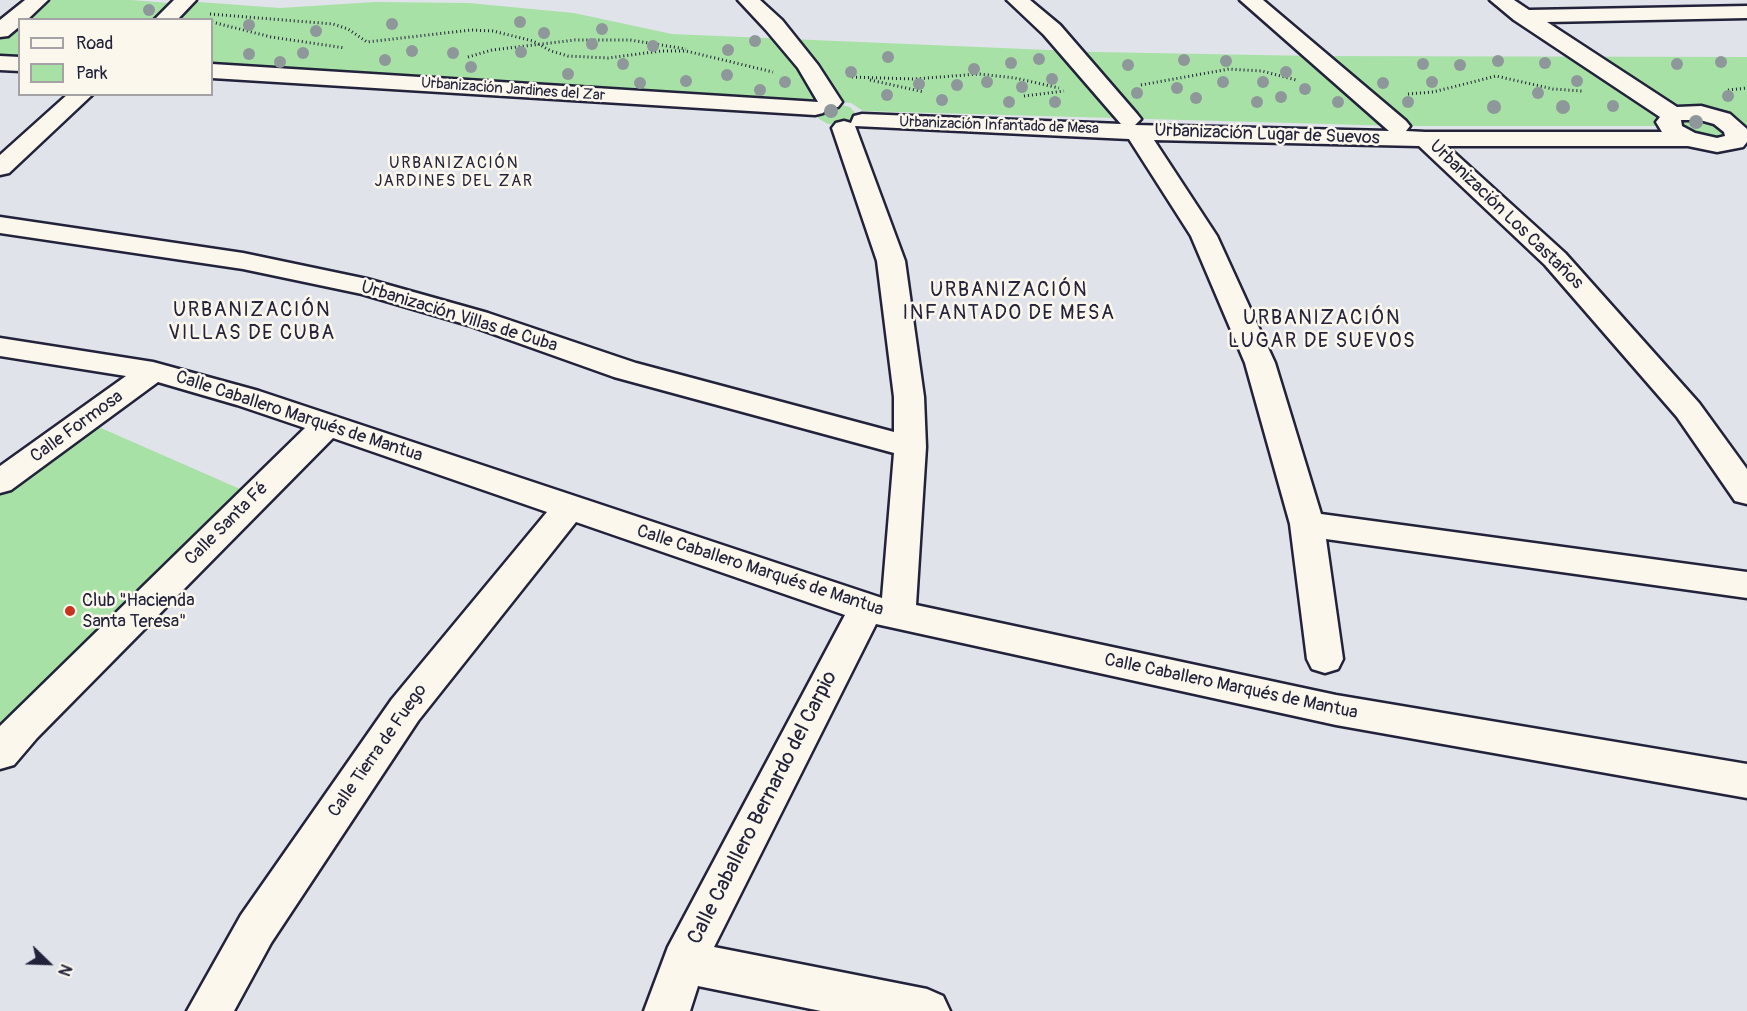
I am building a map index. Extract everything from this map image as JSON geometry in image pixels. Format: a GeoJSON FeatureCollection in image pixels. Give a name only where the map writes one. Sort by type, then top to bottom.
{"type":"FeatureCollection","features":[{"type":"Feature","properties":{"kind":"street"},"geometry":{"type":"LineString","coordinates":[[0,31],[38,0]]}},
{"type":"Feature","properties":{"kind":"street"},"geometry":{"type":"LineString","coordinates":[[748,0],[774,25],[814,76],[819,110]]}},
{"type":"Feature","properties":{"kind":"street"},"geometry":{"type":"LineString","coordinates":[[1017,0],[1052,30],[1133,126]]}},
{"type":"Feature","properties":{"kind":"street"},"geometry":{"type":"LineString","coordinates":[[1250,0],[1398,126]]}},
{"type":"Feature","properties":{"kind":"street"},"geometry":{"type":"LineString","coordinates":[[1500,0],[1636,92],[1677,127],[1708,145],[1738,134],[1747,161]]}},
{"type":"Feature","properties":{"kind":"street"},"geometry":{"type":"LineString","coordinates":[[1521,16],[1747,12]]}},
{"type":"Feature","properties":{"kind":"street"},"geometry":{"type":"LineString","coordinates":[[0,63],[18,64]]}},
{"type":"Feature","properties":{"kind":"street","name":"Urbanización Jardines del Zar"},"geometry":{"type":"LineString","coordinates":[[213,71],[819,110]]}},
{"type":"Feature","properties":{"kind":"street","name":"Urbanización Jardines del Zar"},"geometry":{"type":"LineString","coordinates":[[213,81],[819,110]]}},
{"type":"Feature","properties":{"kind":"street"},"geometry":{"type":"LineString","coordinates":[[0,168],[80,96]]}},
{"type":"Feature","properties":{"kind":"street","name":"Urbanización Infantado de Mesa"},"geometry":{"type":"LineString","coordinates":[[819,110],[824,126],[856,120],[1133,126]]}},
{"type":"Feature","properties":{"kind":"street"},"geometry":{"type":"LineString","coordinates":[[856,120],[891,261],[909,396],[910,447],[882,612]]}},
{"type":"Feature","properties":{"kind":"street","name":"Urbanización Lugar de Suevos"},"geometry":{"type":"LineString","coordinates":[[1133,126],[1398,126]]}},
{"type":"Feature","properties":{"kind":"street","name":"Urbanización Lugar de Suevos"},"geometry":{"type":"LineString","coordinates":[[1133,126],[1425,139]]}},
{"type":"Feature","properties":{"kind":"street","name":"Urbanización Lugar de Suevos"},"geometry":{"type":"LineString","coordinates":[[1133,126],[1204,236],[1260,363],[1307,524],[1325,659]]}},
{"type":"Feature","properties":{"kind":"street","name":"Urbanización Los Castaños"},"geometry":{"type":"LineString","coordinates":[[1398,126],[1677,127]]}},
{"type":"Feature","properties":{"kind":"street","name":"Urbanización Los Castaños"},"geometry":{"type":"LineString","coordinates":[[1425,139],[1677,127]]}},
{"type":"Feature","properties":{"kind":"street","name":"Urbanización Los Castaños"},"geometry":{"type":"LineString","coordinates":[[1425,139],[1555,259],[1688,410],[1747,492]]}},
{"type":"Feature","properties":{"kind":"street","name":"Urbanización Villas de Cuba"},"geometry":{"type":"LineString","coordinates":[[0,225],[243,261],[367,287],[478,319],[625,370],[910,447]]}},
{"type":"Feature","properties":{"kind":"street","name":"Calle Caballero Marqués de Mantua"},"geometry":{"type":"LineString","coordinates":[[0,346],[153,371],[328,424],[882,612],[1336,710],[1747,781]]}},
{"type":"Feature","properties":{"kind":"street","name":"Calle Formosa"},"geometry":{"type":"LineString","coordinates":[[0,482],[153,371]]}},
{"type":"Feature","properties":{"kind":"street","name":"Calle Santa Fé"},"geometry":{"type":"LineString","coordinates":[[0,753],[23,727],[328,424]]}},
{"type":"Feature","properties":{"kind":"street","name":"Calle Tierra de Fuego"},"geometry":{"type":"LineString","coordinates":[[210,1011],[256,929],[405,710],[569,507]]}},
{"type":"Feature","properties":{"kind":"street"},"geometry":{"type":"LineString","coordinates":[[1307,524],[1747,585]]}},
{"type":"Feature","properties":{"kind":"street","name":"Calle Caballero Bernardo del Carpio"},"geometry":{"type":"LineString","coordinates":[[668,1011],[684,962],[882,612]]}},
{"type":"Feature","properties":{"kind":"street"},"geometry":{"type":"LineString","coordinates":[[684,962],[927,1011]]}},
{"type":"Feature","properties":{"kind":"path"},"geometry":{"type":"LineString","coordinates":[[174,11],[333,24],[348,29],[367,42],[471,30],[516,35],[568,56],[586,58],[608,58],[661,51],[702,54]]}},
{"type":"Feature","properties":{"kind":"path"},"geometry":{"type":"LineString","coordinates":[[213,22],[271,37],[355,50]]}},
{"type":"Feature","properties":{"kind":"path"},"geometry":{"type":"LineString","coordinates":[[459,59],[492,50],[575,40],[630,40],[671,45],[793,76],[914,79],[979,74],[1073,88]]}},
{"type":"Feature","properties":{"kind":"path"},"geometry":{"type":"LineString","coordinates":[[1020,97],[1073,88],[1128,87],[1229,69],[1262,71],[1297,80],[1410,94],[1433,92],[1496,76],[1570,91],[1636,92]]}},
{"type":"Feature","properties":{"kind":"path"},"geometry":{"type":"LineString","coordinates":[[862,78],[930,93]]}},
{"type":"Feature","properties":{"kind":"green space"},"geometry":{"type":"Polygon","coordinates":[[[38,0],[131,0],[181,4],[185,1],[280,8],[375,2],[469,3],[574,13],[672,34],[1096,52],[1314,56],[1747,57],[1747,125],[1730,124],[1690,112],[1669,126],[1398,126],[863,111],[851,103],[841,102],[815,108],[213,71],[213,18],[18,18],[18,64],[0,63],[0,31],[38,0]]]}},
{"type":"Feature","properties":{"kind":"green space"},"geometry":{"type":"Polygon","coordinates":[[[838,104],[850,107],[857,115],[852,121],[828,124],[819,119],[817,115],[821,109],[838,104]]]}},
{"type":"Feature","properties":{"kind":"green space"},"geometry":{"type":"Polygon","coordinates":[[[1705,117],[1730,135],[1721,140],[1681,131],[1678,119],[1705,117]]]}},
{"type":"Feature","properties":{"kind":"green space","name":"Club \"Hacienda Santa Teresa\""},"geometry":{"type":"Polygon","coordinates":[[[85,421],[256,496],[0,753],[0,482],[85,421]]]}},
{"type":"Feature","properties":{"kind":"place","name":"Club \"Hacienda Santa Teresa\""},"geometry":{"type":"Point","coordinates":[70,611]}},
{"type":"Feature","properties":{"kind":"district","name":"URBANIZACIÓN JARDINES DEL ZAR"},"geometry":{"type":"Point","coordinates":[454,173]}},
{"type":"Feature","properties":{"kind":"district","name":"URBANIZACIÓN INFANTADO DE MESA"},"geometry":{"type":"Point","coordinates":[1009,302]}},
{"type":"Feature","properties":{"kind":"district","name":"URBANIZACIÓN VILLAS DE CUBA"},"geometry":{"type":"Point","coordinates":[252,322]}},
{"type":"Feature","properties":{"kind":"district","name":"URBANIZACIÓN LUGAR DE SUEVOS"},"geometry":{"type":"Point","coordinates":[1322,330]}}]}
